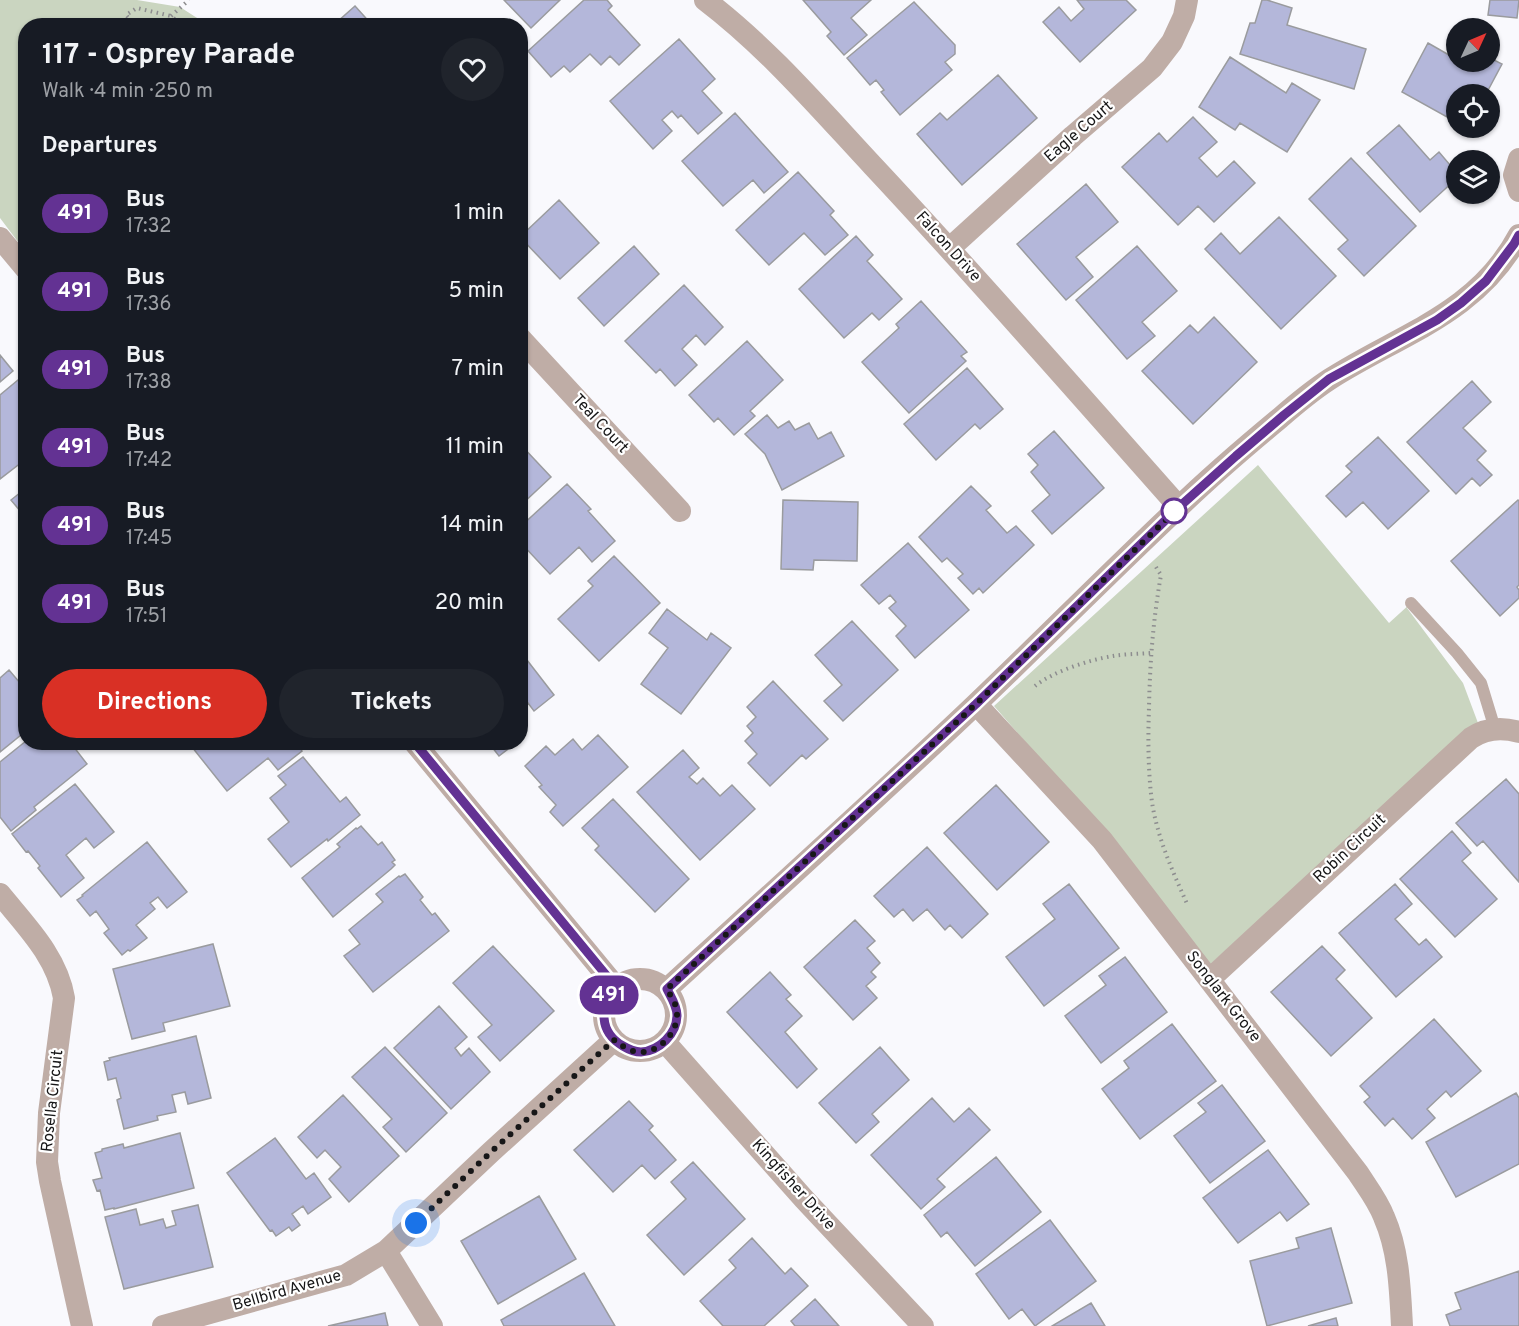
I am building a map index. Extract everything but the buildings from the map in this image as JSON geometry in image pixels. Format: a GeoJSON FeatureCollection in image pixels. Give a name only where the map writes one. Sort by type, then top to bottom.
{"type":"FeatureCollection","features":[{"type":"Feature","properties":{"kind":"street","name":"Falcon Drive"},"geometry":{"type":"LineString","coordinates":[[705,0],[768,54],[950,248],[1179,507]]}},
{"type":"Feature","properties":{"kind":"street","name":"Eagle Court"},"geometry":{"type":"LineString","coordinates":[[950,248],[1152,68],[1172,42],[1184,16],[1187,0]]}},
{"type":"Feature","properties":{"kind":"street"},"geometry":{"type":"LineString","coordinates":[[1519,159],[1514,175],[1519,191]]}},
{"type":"Feature","properties":{"kind":"street"},"geometry":{"type":"LineString","coordinates":[[667,989],[976,704],[1179,507],[1284,415],[1329,379],[1437,320],[1461,303],[1486,281],[1519,235]]}},
{"type":"Feature","properties":{"kind":"street"},"geometry":{"type":"LineString","coordinates":[[0,238],[18,259]]}},
{"type":"Feature","properties":{"kind":"street","name":"Teal Court"},"geometry":{"type":"LineString","coordinates":[[528,347],[680,511]]}},
{"type":"Feature","properties":{"kind":"street","name":"Songlark Grove"},"geometry":{"type":"LineString","coordinates":[[976,704],[1102,840],[1358,1173],[1384,1216],[1397,1262],[1402,1326]]}},
{"type":"Feature","properties":{"kind":"street","name":"Robin Circuit"},"geometry":{"type":"LineString","coordinates":[[1210,979],[1479,732],[1488,729],[1507,729],[1519,732]]}},
{"type":"Feature","properties":{"kind":"street"},"geometry":{"type":"LineString","coordinates":[[421,750],[616,987]]}},
{"type":"Feature","properties":{"kind":"street","name":"Rosella Circuit"},"geometry":{"type":"LineString","coordinates":[[0,894],[49,955],[62,983],[64,998],[49,1113],[47,1162],[82,1326]]}},
{"type":"Feature","properties":{"kind":"street"},"geometry":{"type":"LineString","coordinates":[[641,978],[654,981],[667,989],[677,1016],[673,1030],[665,1042],[653,1049],[640,1052],[627,1048],[614,1040],[606,1027],[603,1014],[606,999],[616,987],[628,980],[641,978]]}},
{"type":"Feature","properties":{"kind":"street","name":"Bellbird Avenue"},"geometry":{"type":"LineString","coordinates":[[163,1326],[346,1275],[386,1251],[614,1040]]}},
{"type":"Feature","properties":{"kind":"street","name":"Kingfisher Drive"},"geometry":{"type":"LineString","coordinates":[[665,1042],[804,1198],[923,1326]]}},
{"type":"Feature","properties":{"kind":"street"},"geometry":{"type":"LineString","coordinates":[[386,1251],[432,1326]]}},
{"type":"Feature","properties":{"kind":"lane"},"geometry":{"type":"LineString","coordinates":[[1411,603],[1481,683],[1496,729]]}},
{"type":"Feature","properties":{"kind":"path"},"geometry":{"type":"LineString","coordinates":[[171,16],[189,0]]}},
{"type":"Feature","properties":{"kind":"path"},"geometry":{"type":"LineString","coordinates":[[129,18],[126,15],[137,8],[173,18]]}},
{"type":"Feature","properties":{"kind":"path"},"geometry":{"type":"LineString","coordinates":[[1156,567],[1161,575],[1150,653],[1148,738],[1151,794],[1168,860],[1188,907]]}},
{"type":"Feature","properties":{"kind":"path"},"geometry":{"type":"LineString","coordinates":[[1034,687],[1043,680],[1081,664],[1113,656],[1150,653]]}},
{"type":"Feature","properties":{"kind":"green space"},"geometry":{"type":"Polygon","coordinates":[[[0,0],[137,0],[180,7],[197,18],[18,18],[18,242],[0,218],[0,0]]]}},
{"type":"Feature","properties":{"kind":"green space"},"geometry":{"type":"Polygon","coordinates":[[[1258,465],[1389,623],[1411,603],[1407,608],[1463,683],[1478,723],[1206,968],[1105,833],[994,706],[1258,465]]]}},
{"type":"Feature","properties":{"kind":"bus line","name":"491"},"geometry":{"type":"LineString","coordinates":[[421,750],[616,987],[606,999],[603,1014],[606,1027],[614,1040],[627,1048],[640,1052],[653,1049],[666,1042],[677,1016],[667,989],[976,704],[1179,507],[1284,415],[1329,379],[1437,320],[1461,303],[1486,281],[1519,235]]}},
{"type":"Feature","properties":{"kind":"route"},"geometry":{"type":"LineString","coordinates":[[416,1223],[614,1040],[627,1048],[640,1052],[653,1049],[666,1042],[677,1016],[667,989],[976,704],[1179,507],[1174,511]]}}]}
